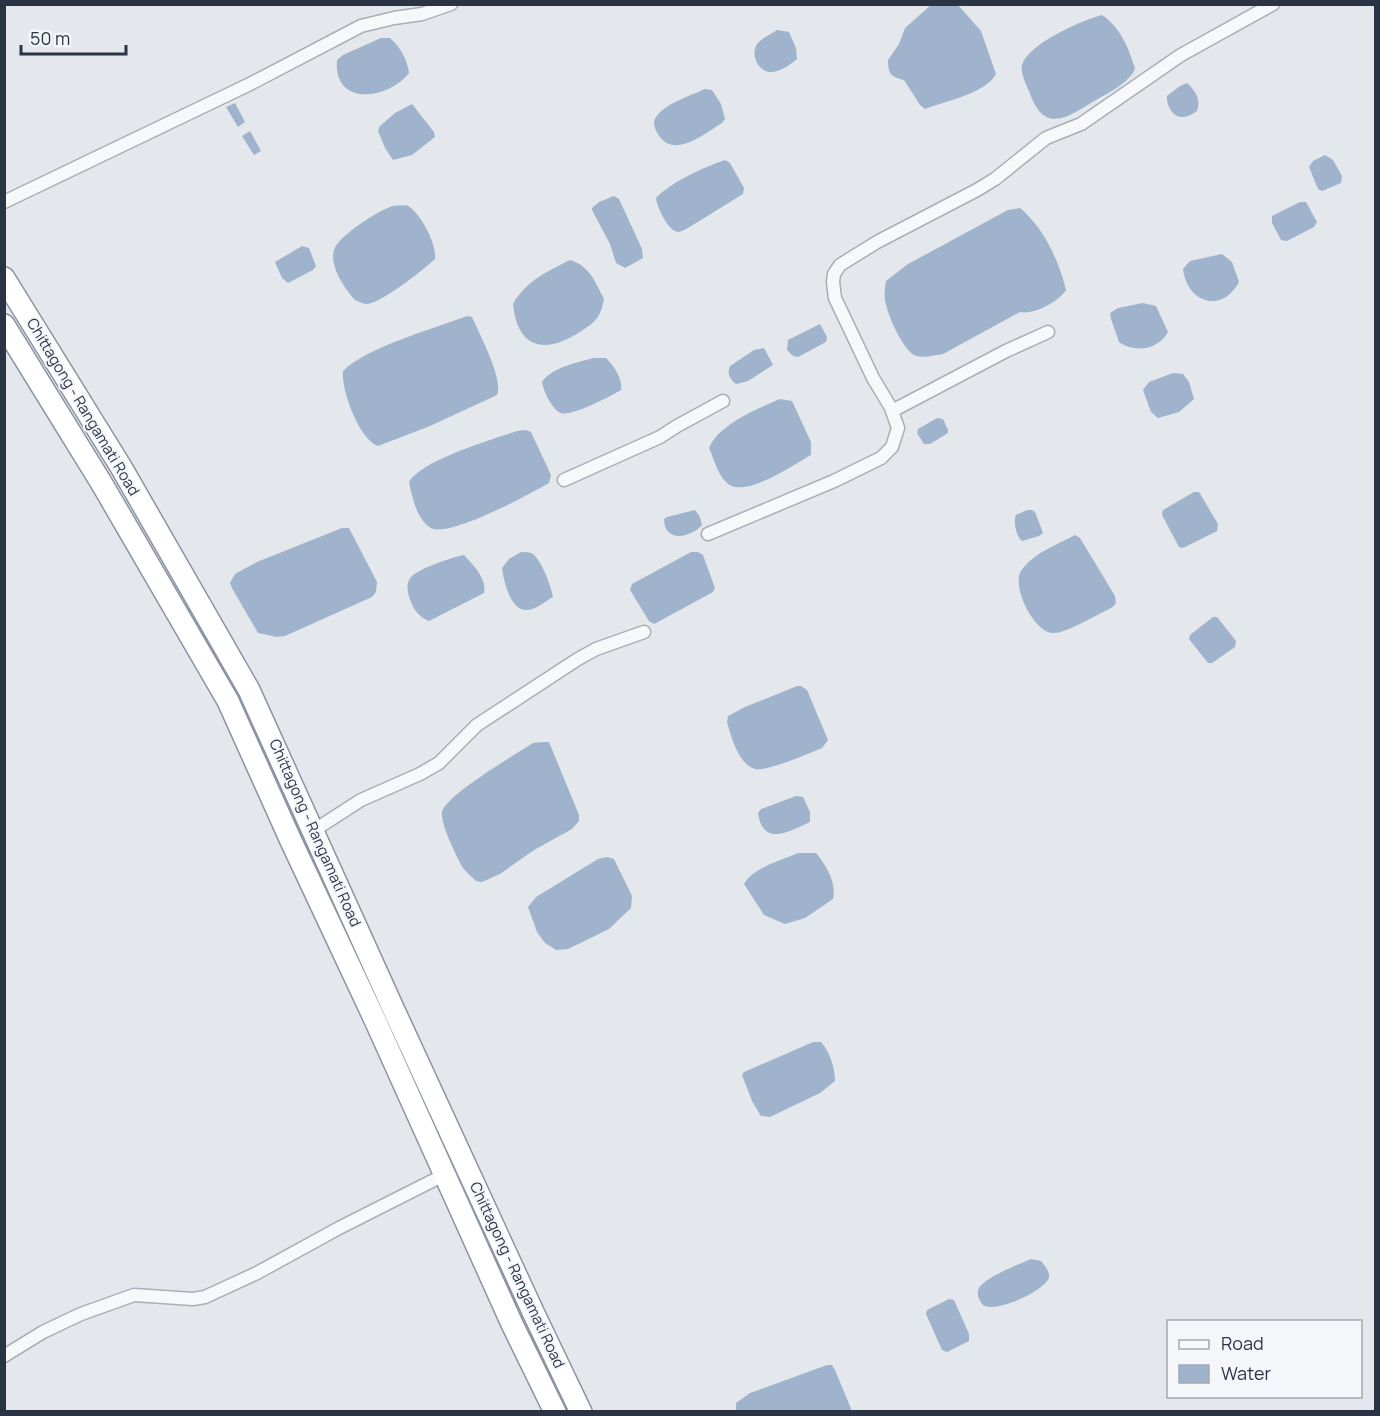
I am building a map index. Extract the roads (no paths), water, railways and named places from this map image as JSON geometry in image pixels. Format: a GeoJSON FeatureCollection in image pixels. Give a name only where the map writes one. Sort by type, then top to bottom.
{"type":"FeatureCollection","features":[{"type":"Feature","properties":{"kind":"highway","name":"Chittagong - Rangamati Road"},"geometry":{"type":"LineString","coordinates":[[4,278],[121,467],[249,690],[581,1412]]}},
{"type":"Feature","properties":{"kind":"highway","name":"Chittagong - Rangamati Road"},"geometry":{"type":"LineString","coordinates":[[4,325],[102,484],[228,701],[512,1324],[555,1412]]}},
{"type":"Feature","properties":{"kind":"street"},"geometry":{"type":"LineString","coordinates":[[4,202],[250,84],[361,26],[422,14],[451,4]]}},
{"type":"Feature","properties":{"kind":"street"},"geometry":{"type":"LineString","coordinates":[[708,534],[834,481],[881,458],[892,447],[898,428],[892,411],[852,336],[835,298],[834,274],[840,265],[877,242],[977,190],[995,179],[1046,138],[1081,124],[1181,55],[1273,4]]}},
{"type":"Feature","properties":{"kind":"street"},"geometry":{"type":"LineString","coordinates":[[892,411],[1006,351],[1048,332]]}},
{"type":"Feature","properties":{"kind":"street"},"geometry":{"type":"LineString","coordinates":[[564,480],[660,437],[723,401]]}},
{"type":"Feature","properties":{"kind":"street"},"geometry":{"type":"LineString","coordinates":[[313,831],[361,800],[439,763],[477,725],[578,659],[596,649],[644,632]]}},
{"type":"Feature","properties":{"kind":"street"},"geometry":{"type":"LineString","coordinates":[[4,1356],[42,1332],[81,1314],[134,1295],[193,1299],[205,1297],[257,1273],[444,1175]]}},
{"type":"Feature","properties":{"kind":"water"},"geometry":{"type":"Polygon","coordinates":[[[931,5],[958,5],[981,31],[996,74],[991,81],[974,92],[925,109],[904,80],[891,74],[888,60],[899,44],[905,28],[931,5]]]}},
{"type":"Feature","properties":{"kind":"water"},"geometry":{"type":"Polygon","coordinates":[[[1102,15],[1123,39],[1135,69],[1118,87],[1075,112],[1066,117],[1049,118],[1035,105],[1024,78],[1022,65],[1026,57],[1045,41],[1069,27],[1102,15]]]}},
{"type":"Feature","properties":{"kind":"water"},"geometry":{"type":"Polygon","coordinates":[[[777,30],[789,32],[796,48],[797,59],[782,69],[772,72],[759,66],[754,53],[761,40],[777,30]]]}},
{"type":"Feature","properties":{"kind":"water"},"geometry":{"type":"Polygon","coordinates":[[[381,38],[390,38],[397,46],[405,58],[409,73],[400,82],[376,93],[352,92],[344,86],[338,75],[337,60],[381,38]]]}},
{"type":"Feature","properties":{"kind":"water"},"geometry":{"type":"Polygon","coordinates":[[[1187,83],[1197,96],[1198,107],[1197,111],[1190,115],[1179,117],[1171,110],[1167,96],[1187,83]]]}},
{"type":"Feature","properties":{"kind":"water"},"geometry":{"type":"Polygon","coordinates":[[[705,89],[712,90],[721,104],[725,119],[722,123],[698,138],[680,145],[672,145],[664,141],[655,128],[656,117],[672,104],[705,89]]]}},
{"type":"Feature","properties":{"kind":"water"},"geometry":{"type":"Polygon","coordinates":[[[235,103],[245,122],[238,127],[226,107],[235,103]]]}},
{"type":"Feature","properties":{"kind":"water"},"geometry":{"type":"Polygon","coordinates":[[[412,104],[434,132],[435,137],[412,155],[393,160],[378,131],[380,126],[395,113],[412,104]]]}},
{"type":"Feature","properties":{"kind":"water"},"geometry":{"type":"Polygon","coordinates":[[[250,131],[261,151],[254,155],[242,136],[250,131]]]}},
{"type":"Feature","properties":{"kind":"water"},"geometry":{"type":"Polygon","coordinates":[[[1325,155],[1333,160],[1342,176],[1341,183],[1322,191],[1318,189],[1309,167],[1313,161],[1325,155]]]}},
{"type":"Feature","properties":{"kind":"water"},"geometry":{"type":"Polygon","coordinates":[[[725,160],[730,163],[744,188],[743,194],[688,228],[679,232],[670,228],[658,207],[656,198],[670,186],[688,176],[725,160]]]}},
{"type":"Feature","properties":{"kind":"water"},"geometry":{"type":"Polygon","coordinates":[[[614,196],[619,199],[642,249],[643,258],[625,268],[616,263],[610,244],[592,210],[599,202],[614,196]]]}},
{"type":"Feature","properties":{"kind":"water"},"geometry":{"type":"Polygon","coordinates":[[[1300,202],[1306,202],[1317,222],[1314,227],[1287,241],[1281,240],[1272,223],[1272,216],[1300,202]]]}},
{"type":"Feature","properties":{"kind":"water"},"geometry":{"type":"Polygon","coordinates":[[[407,205],[427,229],[435,252],[435,259],[375,302],[366,304],[355,300],[336,270],[333,256],[337,244],[360,224],[378,213],[393,206],[407,205]]]}},
{"type":"Feature","properties":{"kind":"water"},"geometry":{"type":"Polygon","coordinates":[[[1020,208],[1036,225],[1049,246],[1066,290],[1063,295],[1045,307],[1032,312],[1020,312],[943,354],[924,357],[914,355],[900,338],[889,314],[885,298],[886,281],[908,264],[1008,210],[1020,208]]]}},
{"type":"Feature","properties":{"kind":"water"},"geometry":{"type":"Polygon","coordinates":[[[302,246],[309,248],[316,266],[313,270],[288,283],[282,278],[275,262],[302,246]]]}},
{"type":"Feature","properties":{"kind":"water"},"geometry":{"type":"Polygon","coordinates":[[[1222,254],[1232,262],[1239,282],[1224,298],[1215,301],[1206,300],[1191,290],[1183,269],[1190,261],[1222,254]]]}},
{"type":"Feature","properties":{"kind":"water"},"geometry":{"type":"Polygon","coordinates":[[[570,260],[587,270],[595,281],[604,299],[601,311],[596,320],[563,341],[541,345],[533,342],[525,337],[520,329],[515,318],[513,304],[531,283],[570,260]]]}},
{"type":"Feature","properties":{"kind":"water"},"geometry":{"type":"Polygon","coordinates":[[[1143,303],[1156,306],[1168,332],[1159,343],[1146,348],[1132,348],[1119,342],[1110,313],[1118,308],[1143,303]]]}},
{"type":"Feature","properties":{"kind":"water"},"geometry":{"type":"Polygon","coordinates":[[[467,316],[472,317],[490,356],[497,379],[497,395],[430,426],[378,446],[371,442],[358,424],[348,401],[343,371],[354,362],[384,346],[467,316]]]}},
{"type":"Feature","properties":{"kind":"water"},"geometry":{"type":"Polygon","coordinates":[[[820,324],[827,337],[826,342],[798,357],[793,356],[787,350],[788,340],[820,324]]]}},
{"type":"Feature","properties":{"kind":"water"},"geometry":{"type":"Polygon","coordinates":[[[764,348],[773,365],[748,381],[736,384],[730,378],[730,366],[754,350],[764,348]]]}},
{"type":"Feature","properties":{"kind":"water"},"geometry":{"type":"Polygon","coordinates":[[[593,358],[606,358],[609,361],[619,377],[621,390],[573,412],[561,413],[548,399],[542,382],[558,369],[593,358]]]}},
{"type":"Feature","properties":{"kind":"water"},"geometry":{"type":"Polygon","coordinates":[[[1173,373],[1183,374],[1189,382],[1194,399],[1179,412],[1158,418],[1151,412],[1143,390],[1149,382],[1173,373]]]}},
{"type":"Feature","properties":{"kind":"water"},"geometry":{"type":"Polygon","coordinates":[[[780,399],[792,401],[811,442],[811,455],[781,473],[756,484],[734,487],[720,474],[709,448],[714,439],[730,425],[780,399]]]}},
{"type":"Feature","properties":{"kind":"water"},"geometry":{"type":"Polygon","coordinates":[[[937,418],[943,419],[948,433],[930,444],[924,444],[917,433],[918,429],[937,418]]]}},
{"type":"Feature","properties":{"kind":"water"},"geometry":{"type":"Polygon","coordinates":[[[526,430],[531,432],[551,475],[549,483],[508,505],[454,527],[431,528],[422,520],[409,482],[416,474],[442,459],[475,445],[526,430]]]}},
{"type":"Feature","properties":{"kind":"water"},"geometry":{"type":"Polygon","coordinates":[[[1194,492],[1199,492],[1218,524],[1217,531],[1183,548],[1179,547],[1162,515],[1163,510],[1194,492]]]}},
{"type":"Feature","properties":{"kind":"water"},"geometry":{"type":"Polygon","coordinates":[[[695,510],[702,525],[685,535],[673,535],[668,532],[664,519],[695,510]]]}},
{"type":"Feature","properties":{"kind":"water"},"geometry":{"type":"Polygon","coordinates":[[[1027,510],[1035,512],[1043,533],[1022,541],[1017,532],[1015,518],[1016,515],[1027,510]]]}},
{"type":"Feature","properties":{"kind":"water"},"geometry":{"type":"Polygon","coordinates":[[[342,528],[349,528],[377,582],[376,592],[372,597],[285,636],[277,637],[258,633],[230,583],[235,574],[257,562],[342,528]]]}},
{"type":"Feature","properties":{"kind":"water"},"geometry":{"type":"Polygon","coordinates":[[[1075,535],[1080,538],[1115,596],[1116,603],[1113,607],[1084,622],[1054,633],[1039,626],[1033,618],[1022,598],[1019,578],[1021,571],[1032,559],[1075,535]]]}},
{"type":"Feature","properties":{"kind":"water"},"geometry":{"type":"Polygon","coordinates":[[[521,552],[531,553],[538,560],[553,597],[532,609],[525,610],[519,608],[510,596],[502,568],[509,559],[521,552]]]}},
{"type":"Feature","properties":{"kind":"water"},"geometry":{"type":"Polygon","coordinates":[[[691,552],[703,555],[715,588],[713,592],[654,624],[649,621],[630,590],[632,584],[691,552]]]}},
{"type":"Feature","properties":{"kind":"water"},"geometry":{"type":"Polygon","coordinates":[[[464,555],[481,577],[484,593],[429,621],[422,617],[410,600],[407,588],[411,577],[428,567],[464,555]]]}},
{"type":"Feature","properties":{"kind":"water"},"geometry":{"type":"Polygon","coordinates":[[[1213,617],[1217,617],[1236,641],[1235,647],[1212,663],[1208,663],[1189,639],[1190,635],[1213,617]]]}},
{"type":"Feature","properties":{"kind":"water"},"geometry":{"type":"Polygon","coordinates":[[[797,686],[807,690],[828,740],[822,748],[778,765],[761,769],[749,766],[736,749],[727,722],[728,716],[797,686]]]}},
{"type":"Feature","properties":{"kind":"water"},"geometry":{"type":"Polygon","coordinates":[[[549,742],[579,815],[579,821],[572,829],[534,850],[500,874],[482,882],[476,881],[463,868],[457,857],[446,832],[442,812],[446,805],[483,775],[533,743],[549,742]]]}},
{"type":"Feature","properties":{"kind":"water"},"geometry":{"type":"Polygon","coordinates":[[[796,796],[803,797],[810,812],[810,822],[785,833],[771,833],[765,830],[758,813],[761,809],[796,796]]]}},
{"type":"Feature","properties":{"kind":"water"},"geometry":{"type":"Polygon","coordinates":[[[798,853],[816,853],[820,858],[832,881],[833,899],[805,918],[785,924],[764,915],[744,884],[754,873],[798,853]]]}},
{"type":"Feature","properties":{"kind":"water"},"geometry":{"type":"Polygon","coordinates":[[[607,857],[614,859],[632,896],[631,908],[609,929],[568,949],[556,950],[545,943],[537,932],[528,907],[536,897],[598,859],[607,857]]]}},
{"type":"Feature","properties":{"kind":"water"},"geometry":{"type":"Polygon","coordinates":[[[813,1042],[821,1042],[827,1050],[833,1066],[835,1081],[820,1093],[770,1117],[761,1116],[752,1101],[742,1075],[744,1072],[813,1042]]]}},
{"type":"Feature","properties":{"kind":"water"},"geometry":{"type":"Polygon","coordinates":[[[1031,1259],[1041,1261],[1049,1275],[1040,1288],[1020,1299],[999,1306],[983,1305],[978,1295],[980,1286],[1001,1272],[1031,1259]]]}},
{"type":"Feature","properties":{"kind":"water"},"geometry":{"type":"Polygon","coordinates":[[[949,1299],[954,1300],[969,1334],[969,1341],[947,1352],[942,1350],[926,1314],[927,1310],[949,1299]]]}},
{"type":"Feature","properties":{"kind":"water"},"geometry":{"type":"Polygon","coordinates":[[[832,1365],[835,1370],[852,1411],[736,1411],[736,1403],[750,1393],[832,1365]]]}}]}
